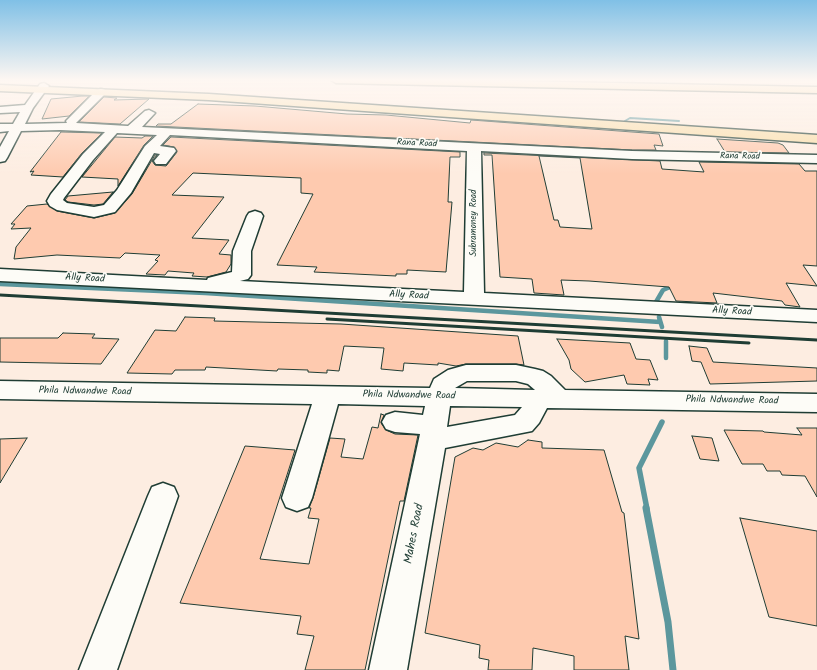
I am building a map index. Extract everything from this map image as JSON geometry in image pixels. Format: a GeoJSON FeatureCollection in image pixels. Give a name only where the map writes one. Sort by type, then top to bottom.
{"type":"FeatureCollection","features":[{"type":"Feature","properties":{"kind":"main road"},"geometry":{"type":"LineString","coordinates":[[432,111],[817,139]]}},
{"type":"Feature","properties":{"kind":"street"},"geometry":{"type":"LineString","coordinates":[[0,158],[27,111]]}},
{"type":"Feature","properties":{"kind":"street"},"geometry":{"type":"LineString","coordinates":[[72,122],[81,111]]}},
{"type":"Feature","properties":{"kind":"street"},"geometry":{"type":"LineString","coordinates":[[132,130],[149,113]]}},
{"type":"Feature","properties":{"kind":"street","name":"Rana Road"},"geometry":{"type":"LineString","coordinates":[[0,128],[15,130],[50,126],[111,132],[132,130],[164,134],[243,135],[632,155],[817,159]]}},
{"type":"Feature","properties":{"kind":"street"},"geometry":{"type":"LineString","coordinates":[[0,139],[15,130]]}},
{"type":"Feature","properties":{"kind":"street"},"geometry":{"type":"LineString","coordinates":[[164,134],[150,150],[118,201],[109,209],[94,212],[63,207],[56,203],[56,197],[111,132],[164,134],[214,139]]}},
{"type":"Feature","properties":{"kind":"street"},"geometry":{"type":"LineString","coordinates":[[234,147],[243,135]]}},
{"type":"Feature","properties":{"kind":"street","name":"Subramoney Road"},"geometry":{"type":"LineString","coordinates":[[474,147],[474,299]]}},
{"type":"Feature","properties":{"kind":"street"},"geometry":{"type":"LineString","coordinates":[[150,150],[169,152],[161,161]]}},
{"type":"Feature","properties":{"kind":"street"},"geometry":{"type":"LineString","coordinates":[[204,285],[241,275],[242,251],[255,216]]}},
{"type":"Feature","properties":{"kind":"street","name":"Ally Road"},"geometry":{"type":"LineString","coordinates":[[0,275],[817,316]]}},
{"type":"Feature","properties":{"kind":"street","name":"Phila Ndwandwe Road"},"geometry":{"type":"LineString","coordinates":[[0,390],[64,391],[71,400],[77,404],[115,405],[131,403],[162,393],[328,394],[435,421],[549,398],[817,403]]}},
{"type":"Feature","properties":{"kind":"street"},"geometry":{"type":"LineString","coordinates":[[297,498],[328,394]]}},
{"type":"Feature","properties":{"kind":"street"},"geometry":{"type":"LineString","coordinates":[[395,422],[435,421],[523,424],[549,398]]}},
{"type":"Feature","properties":{"kind":"street","name":"Mahes Road"},"geometry":{"type":"LineString","coordinates":[[388,670],[435,421]]}},
{"type":"Feature","properties":{"kind":"street"},"geometry":{"type":"LineString","coordinates":[[98,670],[163,496]]}},
{"type":"Feature","properties":{"kind":"building"},"geometry":{"type":"Polygon","coordinates":[[[45,111],[74,111],[69,116],[42,119],[45,111]]]}},
{"type":"Feature","properties":{"kind":"building"},"geometry":{"type":"Polygon","coordinates":[[[90,111],[135,111],[120,124],[79,122],[90,111]]]}},
{"type":"Feature","properties":{"kind":"building"},"geometry":{"type":"Polygon","coordinates":[[[188,111],[316,111],[386,115],[470,123],[471,120],[659,134],[663,146],[654,145],[656,150],[632,150],[156,126],[158,124],[171,124],[188,111]]]}},
{"type":"Feature","properties":{"kind":"building"},"geometry":{"type":"Polygon","coordinates":[[[61,132],[102,133],[82,153],[63,177],[31,175],[34,171],[30,172],[61,132]]]}},
{"type":"Feature","properties":{"kind":"building"},"geometry":{"type":"Polygon","coordinates":[[[145,136],[153,136],[144,145],[118,186],[118,179],[82,177],[115,137],[142,138],[145,136]]]}},
{"type":"Feature","properties":{"kind":"building"},"geometry":{"type":"Polygon","coordinates":[[[171,137],[460,152],[460,157],[450,157],[448,202],[452,202],[446,272],[407,270],[407,274],[396,274],[396,276],[314,272],[317,267],[277,265],[313,194],[301,193],[301,178],[193,173],[172,195],[224,197],[192,238],[229,240],[219,254],[231,255],[231,264],[226,272],[207,277],[192,276],[194,273],[168,271],[165,275],[146,274],[158,261],[155,260],[160,255],[125,253],[120,258],[57,255],[14,259],[16,247],[31,228],[11,229],[15,224],[11,224],[27,206],[47,204],[57,211],[94,218],[115,213],[132,194],[155,155],[157,155],[152,161],[155,165],[166,166],[177,152],[174,147],[163,145],[171,137]]]}},
{"type":"Feature","properties":{"kind":"building"},"geometry":{"type":"Polygon","coordinates":[[[717,139],[778,143],[783,145],[789,153],[725,152],[717,139]]]}},
{"type":"Feature","properties":{"kind":"building"},"geometry":{"type":"Polygon","coordinates":[[[484,153],[660,161],[662,169],[704,172],[699,162],[799,164],[805,171],[817,171],[817,266],[803,265],[817,286],[786,283],[800,307],[785,305],[782,301],[713,293],[717,303],[676,301],[669,287],[589,281],[561,280],[564,295],[534,293],[532,279],[500,277],[492,155],[484,155],[484,153]],[[539,156],[554,220],[558,220],[560,227],[592,229],[580,158],[539,156]]]}},
{"type":"Feature","properties":{"kind":"building"},"geometry":{"type":"Polygon","coordinates":[[[113,192],[103,204],[94,205],[68,202],[65,200],[68,196],[113,192]]]}},
{"type":"Feature","properties":{"kind":"building"},"geometry":{"type":"Polygon","coordinates":[[[185,317],[215,318],[214,321],[341,324],[518,336],[524,365],[466,364],[456,366],[438,363],[438,365],[404,363],[403,371],[381,369],[384,348],[344,346],[339,371],[327,370],[327,373],[308,372],[308,370],[278,369],[277,371],[206,367],[205,370],[175,370],[172,374],[127,373],[155,330],[176,331],[185,317]]]}},
{"type":"Feature","properties":{"kind":"building"},"geometry":{"type":"Polygon","coordinates":[[[63,333],[95,334],[92,338],[119,339],[101,364],[0,362],[0,338],[58,338],[63,333]]]}},
{"type":"Feature","properties":{"kind":"building"},"geometry":{"type":"Polygon","coordinates":[[[557,339],[630,343],[636,359],[650,360],[658,380],[648,379],[650,385],[627,384],[624,375],[585,382],[571,369],[569,360],[557,339]]]}},
{"type":"Feature","properties":{"kind":"building"},"geometry":{"type":"Polygon","coordinates":[[[689,346],[707,348],[713,362],[817,368],[817,381],[710,384],[701,362],[692,361],[689,346]]]}},
{"type":"Feature","properties":{"kind":"building"},"geometry":{"type":"Polygon","coordinates":[[[381,414],[384,415],[381,423],[386,430],[395,434],[418,435],[404,501],[400,501],[365,670],[305,670],[314,636],[297,634],[301,616],[180,603],[245,446],[295,450],[260,559],[309,564],[319,519],[308,518],[311,508],[309,508],[330,438],[345,439],[341,457],[363,459],[372,427],[378,428],[381,414]]]}},
{"type":"Feature","properties":{"kind":"building"},"geometry":{"type":"Polygon","coordinates":[[[797,428],[817,428],[817,497],[805,476],[782,475],[780,471],[767,471],[763,464],[742,464],[724,430],[763,431],[802,435],[797,428]]]}},
{"type":"Feature","properties":{"kind":"building"},"geometry":{"type":"Polygon","coordinates":[[[692,436],[712,438],[719,461],[700,459],[692,436]]]}},
{"type":"Feature","properties":{"kind":"building"},"geometry":{"type":"Polygon","coordinates":[[[27,438],[0,483],[0,439],[27,438]]]}},
{"type":"Feature","properties":{"kind":"building"},"geometry":{"type":"Polygon","coordinates":[[[528,440],[542,442],[542,448],[604,450],[622,512],[624,513],[639,639],[625,636],[629,670],[574,670],[574,656],[533,648],[532,670],[488,670],[489,660],[479,658],[480,645],[425,633],[455,457],[473,448],[483,450],[496,443],[518,447],[528,440]]]}},
{"type":"Feature","properties":{"kind":"building"},"geometry":{"type":"Polygon","coordinates":[[[740,518],[817,531],[817,626],[769,617],[740,518]]]}},
{"type":"Feature","properties":{"kind":"waterway"},"geometry":{"type":"LineString","coordinates":[[625,121],[630,118],[679,121]]}},
{"type":"Feature","properties":{"kind":"waterway"},"geometry":{"type":"LineString","coordinates":[[656,302],[663,290],[670,287],[669,282]]}},
{"type":"Feature","properties":{"kind":"waterway"},"geometry":{"type":"LineString","coordinates":[[0,284],[205,293],[660,322]]}},
{"type":"Feature","properties":{"kind":"waterway"},"geometry":{"type":"LineString","coordinates":[[659,317],[662,327]]}},
{"type":"Feature","properties":{"kind":"waterway"},"geometry":{"type":"LineString","coordinates":[[666,341],[666,358]]}},
{"type":"Feature","properties":{"kind":"waterway"},"geometry":{"type":"LineString","coordinates":[[647,509],[639,468],[662,422]]}},
{"type":"Feature","properties":{"kind":"waterway"},"geometry":{"type":"LineString","coordinates":[[646,508],[668,622],[673,670]]}},
{"type":"Feature","properties":{"kind":"railway"},"geometry":{"type":"LineString","coordinates":[[0,295],[817,340]]}},
{"type":"Feature","properties":{"kind":"railway"},"geometry":{"type":"LineString","coordinates":[[327,319],[749,343]]}}]}
